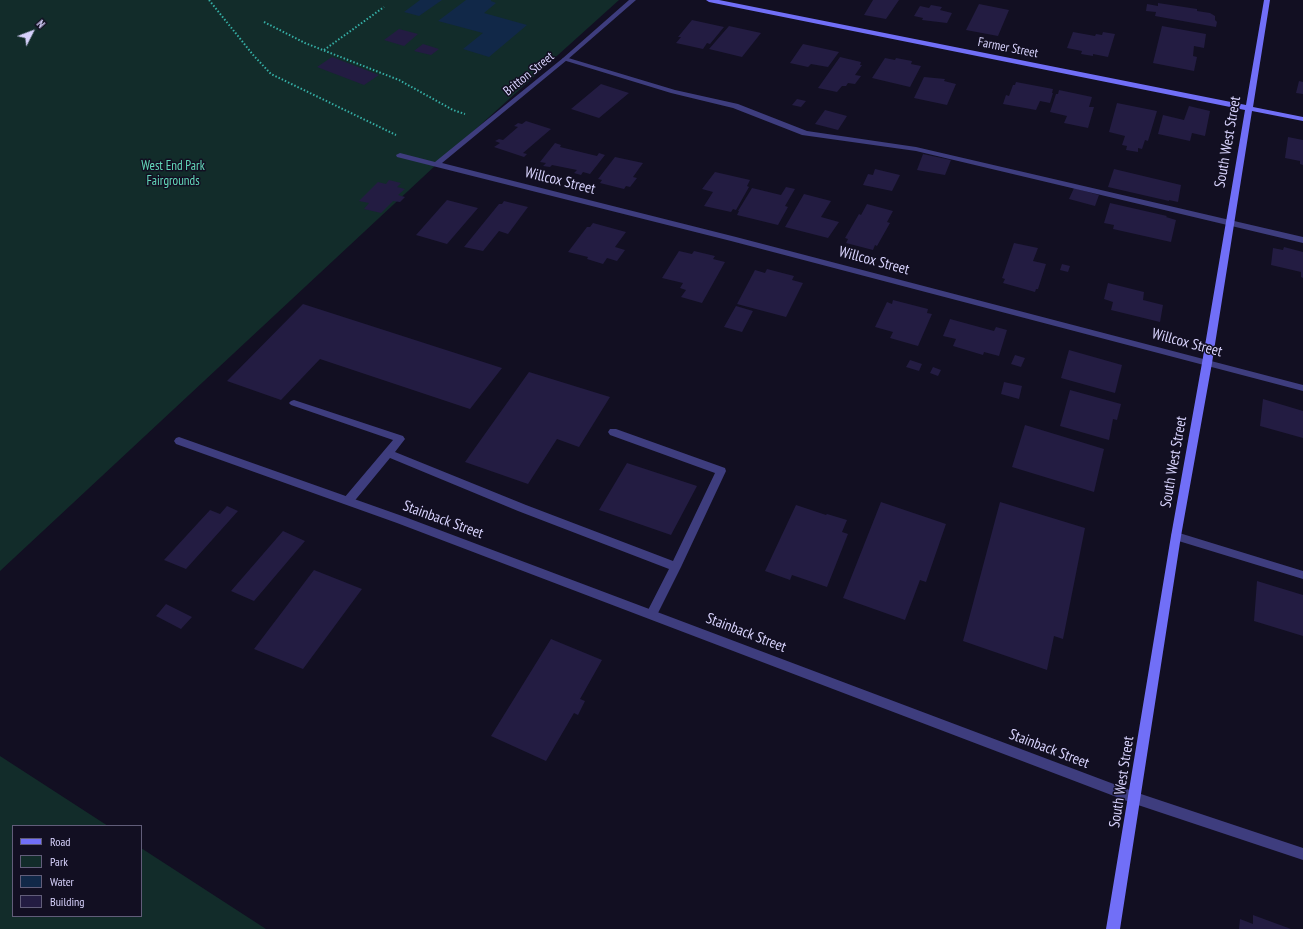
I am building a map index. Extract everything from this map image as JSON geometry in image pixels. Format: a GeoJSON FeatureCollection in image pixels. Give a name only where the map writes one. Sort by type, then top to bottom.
{"type":"FeatureCollection","features":[{"type":"Feature","properties":{"kind":"street","name":"Britton Street"},"geometry":{"type":"LineString","coordinates":[[437,164],[565,59],[633,0]]}},
{"type":"Feature","properties":{"kind":"street","name":"Farmer Street"},"geometry":{"type":"LineString","coordinates":[[709,0],[1303,119]]}},
{"type":"Feature","properties":{"kind":"street","name":"South West Street"},"geometry":{"type":"LineString","coordinates":[[1113,929],[1176,536],[1207,363],[1267,0]]}},
{"type":"Feature","properties":{"kind":"street"},"geometry":{"type":"LineString","coordinates":[[565,59],[673,92],[735,106],[805,133],[916,149],[1303,240]]}},
{"type":"Feature","properties":{"kind":"street","name":"Willcox Street"},"geometry":{"type":"LineString","coordinates":[[400,155],[733,239],[1303,388]]}},
{"type":"Feature","properties":{"kind":"street"},"geometry":{"type":"LineString","coordinates":[[294,404],[400,439],[348,501]]}},
{"type":"Feature","properties":{"kind":"street"},"geometry":{"type":"LineString","coordinates":[[613,432],[721,472],[652,614]]}},
{"type":"Feature","properties":{"kind":"street","name":"Stainback Street"},"geometry":{"type":"LineString","coordinates":[[179,441],[348,501],[652,614],[1135,798],[1303,854]]}},
{"type":"Feature","properties":{"kind":"street"},"geometry":{"type":"LineString","coordinates":[[388,453],[522,508],[676,567]]}},
{"type":"Feature","properties":{"kind":"street"},"geometry":{"type":"LineString","coordinates":[[1176,536],[1303,575]]}},
{"type":"Feature","properties":{"kind":"path"},"geometry":{"type":"LineString","coordinates":[[209,0],[254,56],[272,74],[396,135]]}},
{"type":"Feature","properties":{"kind":"path"},"geometry":{"type":"LineString","coordinates":[[324,50],[384,7]]}},
{"type":"Feature","properties":{"kind":"path"},"geometry":{"type":"LineString","coordinates":[[264,22],[324,50],[399,80],[453,110],[488,122]]}},
{"type":"Feature","properties":{"kind":"green space","name":"West End Park Fairgrounds"},"geometry":{"type":"Polygon","coordinates":[[[0,0],[619,0],[437,164],[0,571],[0,0]]]}},
{"type":"Feature","properties":{"kind":"green space"},"geometry":{"type":"Polygon","coordinates":[[[0,756],[106,825],[12,825],[12,917],[142,917],[142,849],[266,929],[0,929],[0,756]]]}},
{"type":"Feature","properties":{"kind":"water"},"geometry":{"type":"Polygon","coordinates":[[[420,0],[442,0],[419,16],[404,12],[420,0]]]}},
{"type":"Feature","properties":{"kind":"water"},"geometry":{"type":"Polygon","coordinates":[[[466,0],[491,0],[496,3],[484,13],[527,25],[489,57],[463,49],[483,33],[438,21],[466,0]]]}},
{"type":"Feature","properties":{"kind":"building"},"geometry":{"type":"Polygon","coordinates":[[[873,0],[899,0],[886,19],[864,15],[873,0]]]}},
{"type":"Feature","properties":{"kind":"building"},"geometry":{"type":"Polygon","coordinates":[[[1158,3],[1197,9],[1197,11],[1210,13],[1215,16],[1215,20],[1217,22],[1216,27],[1155,16],[1156,12],[1146,11],[1147,4],[1158,6],[1158,3]]]}},
{"type":"Feature","properties":{"kind":"building"},"geometry":{"type":"Polygon","coordinates":[[[979,4],[1009,10],[998,36],[966,30],[979,4]]]}},
{"type":"Feature","properties":{"kind":"building"},"geometry":{"type":"Polygon","coordinates":[[[931,5],[942,7],[940,10],[952,13],[947,23],[922,20],[923,18],[914,16],[920,6],[929,8],[931,5]]]}},
{"type":"Feature","properties":{"kind":"building"},"geometry":{"type":"Polygon","coordinates":[[[692,20],[724,27],[710,44],[707,43],[703,49],[676,43],[681,37],[678,37],[692,20]]]}},
{"type":"Feature","properties":{"kind":"building"},"geometry":{"type":"Polygon","coordinates":[[[729,26],[761,33],[742,57],[709,49],[729,26]]]}},
{"type":"Feature","properties":{"kind":"building"},"geometry":{"type":"Polygon","coordinates":[[[1162,26],[1206,34],[1204,48],[1194,46],[1193,56],[1197,57],[1194,71],[1153,63],[1162,26]]]}},
{"type":"Feature","properties":{"kind":"building"},"geometry":{"type":"Polygon","coordinates":[[[399,29],[418,34],[404,46],[384,40],[399,29]]]}},
{"type":"Feature","properties":{"kind":"building"},"geometry":{"type":"Polygon","coordinates":[[[1073,32],[1095,36],[1096,34],[1102,35],[1103,32],[1115,34],[1108,57],[1093,54],[1093,56],[1081,54],[1082,51],[1067,48],[1073,32]]]}},
{"type":"Feature","properties":{"kind":"building"},"geometry":{"type":"Polygon","coordinates":[[[423,44],[439,49],[431,55],[414,51],[423,44]]]}},
{"type":"Feature","properties":{"kind":"building"},"geometry":{"type":"Polygon","coordinates":[[[803,44],[839,52],[828,67],[811,64],[808,67],[790,63],[803,44]]]}},
{"type":"Feature","properties":{"kind":"building"},"geometry":{"type":"Polygon","coordinates":[[[332,57],[379,75],[364,85],[317,67],[332,57]]]}},
{"type":"Feature","properties":{"kind":"building"},"geometry":{"type":"Polygon","coordinates":[[[840,57],[861,62],[860,65],[862,65],[855,75],[861,76],[855,84],[848,83],[846,86],[842,86],[837,92],[818,88],[840,57]]]}},
{"type":"Feature","properties":{"kind":"building"},"geometry":{"type":"Polygon","coordinates":[[[885,58],[895,60],[896,58],[912,61],[911,64],[921,66],[910,87],[872,78],[885,58]]]}},
{"type":"Feature","properties":{"kind":"building"},"geometry":{"type":"Polygon","coordinates":[[[924,77],[945,79],[944,81],[956,84],[947,105],[914,98],[924,77]]]}},
{"type":"Feature","properties":{"kind":"building"},"geometry":{"type":"Polygon","coordinates":[[[1299,81],[1303,82],[1303,94],[1296,93],[1299,81]]]}},
{"type":"Feature","properties":{"kind":"building"},"geometry":{"type":"Polygon","coordinates":[[[1016,82],[1053,89],[1050,103],[1040,101],[1036,110],[1003,104],[1006,95],[1009,96],[1013,85],[1015,85],[1016,82]]]}},
{"type":"Feature","properties":{"kind":"building"},"geometry":{"type":"Polygon","coordinates":[[[601,84],[629,93],[599,118],[571,109],[601,84]]]}},
{"type":"Feature","properties":{"kind":"building"},"geometry":{"type":"Polygon","coordinates":[[[1059,90],[1092,97],[1089,107],[1094,107],[1088,128],[1064,123],[1067,116],[1050,112],[1056,94],[1058,94],[1059,90]]]}},
{"type":"Feature","properties":{"kind":"building"},"geometry":{"type":"Polygon","coordinates":[[[797,99],[806,101],[801,107],[792,105],[797,99]]]}},
{"type":"Feature","properties":{"kind":"building"},"geometry":{"type":"Polygon","coordinates":[[[1117,103],[1157,111],[1148,141],[1145,140],[1142,149],[1138,148],[1138,152],[1126,150],[1127,146],[1122,145],[1125,136],[1109,132],[1117,103]]]}},
{"type":"Feature","properties":{"kind":"building"},"geometry":{"type":"Polygon","coordinates":[[[1189,106],[1210,111],[1205,136],[1192,133],[1190,141],[1158,134],[1163,115],[1184,120],[1189,106]]]}},
{"type":"Feature","properties":{"kind":"building"},"geometry":{"type":"Polygon","coordinates":[[[825,110],[847,116],[838,130],[815,124],[825,110]]]}},
{"type":"Feature","properties":{"kind":"building"},"geometry":{"type":"Polygon","coordinates":[[[526,121],[551,129],[523,153],[527,154],[524,157],[494,147],[500,143],[495,141],[499,139],[503,140],[518,127],[514,126],[518,123],[522,124],[526,121]]]}},
{"type":"Feature","properties":{"kind":"building"},"geometry":{"type":"Polygon","coordinates":[[[1288,137],[1303,140],[1303,165],[1300,164],[1300,161],[1285,158],[1288,137]]]}},
{"type":"Feature","properties":{"kind":"building"},"geometry":{"type":"Polygon","coordinates":[[[555,143],[561,145],[560,147],[597,156],[599,153],[605,155],[590,174],[583,172],[581,175],[574,173],[577,170],[552,165],[550,167],[543,166],[546,163],[540,162],[555,143]]]}},
{"type":"Feature","properties":{"kind":"building"},"geometry":{"type":"Polygon","coordinates":[[[923,154],[951,160],[945,175],[917,170],[923,154]]]}},
{"type":"Feature","properties":{"kind":"building"},"geometry":{"type":"Polygon","coordinates":[[[615,157],[643,163],[633,177],[637,178],[630,187],[626,186],[624,189],[600,183],[602,180],[598,179],[615,157]]]}},
{"type":"Feature","properties":{"kind":"building"},"geometry":{"type":"Polygon","coordinates":[[[875,169],[900,175],[892,191],[863,185],[868,174],[873,175],[875,169]]]}},
{"type":"Feature","properties":{"kind":"building"},"geometry":{"type":"Polygon","coordinates":[[[1114,169],[1181,185],[1178,202],[1108,187],[1114,169]]]}},
{"type":"Feature","properties":{"kind":"building"},"geometry":{"type":"Polygon","coordinates":[[[715,172],[750,180],[747,186],[749,187],[736,210],[733,209],[731,212],[704,206],[713,192],[702,189],[715,172]]]}},
{"type":"Feature","properties":{"kind":"building"},"geometry":{"type":"Polygon","coordinates":[[[389,180],[401,183],[397,187],[405,189],[398,195],[405,197],[400,202],[393,201],[381,213],[364,209],[369,203],[359,201],[378,182],[386,184],[389,180]]]}},
{"type":"Feature","properties":{"kind":"building"},"geometry":{"type":"Polygon","coordinates":[[[786,187],[795,189],[785,206],[788,207],[778,225],[737,215],[752,188],[781,195],[786,187]]]}},
{"type":"Feature","properties":{"kind":"building"},"geometry":{"type":"Polygon","coordinates":[[[1074,188],[1099,195],[1095,206],[1069,199],[1074,188]]]}},
{"type":"Feature","properties":{"kind":"building"},"geometry":{"type":"Polygon","coordinates":[[[804,194],[831,201],[821,217],[839,222],[828,238],[785,227],[804,194]]]}},
{"type":"Feature","properties":{"kind":"building"},"geometry":{"type":"Polygon","coordinates":[[[447,200],[478,208],[447,244],[416,235],[447,200]]]}},
{"type":"Feature","properties":{"kind":"building"},"geometry":{"type":"Polygon","coordinates":[[[504,201],[528,207],[508,234],[499,231],[483,251],[464,247],[499,204],[502,204],[504,201]]]}},
{"type":"Feature","properties":{"kind":"building"},"geometry":{"type":"Polygon","coordinates":[[[1110,203],[1167,216],[1166,217],[1176,220],[1171,242],[1113,229],[1114,225],[1104,223],[1110,203]]]}},
{"type":"Feature","properties":{"kind":"building"},"geometry":{"type":"Polygon","coordinates":[[[867,204],[893,211],[887,222],[890,223],[877,246],[875,245],[873,250],[846,243],[848,239],[845,238],[859,214],[861,215],[867,204]]]}},
{"type":"Feature","properties":{"kind":"building"},"geometry":{"type":"Polygon","coordinates":[[[593,223],[626,232],[615,247],[625,250],[617,261],[607,258],[603,264],[587,259],[588,257],[568,252],[587,227],[590,227],[593,223]]]}},
{"type":"Feature","properties":{"kind":"building"},"geometry":{"type":"Polygon","coordinates":[[[1014,243],[1038,248],[1033,261],[1046,264],[1038,289],[1036,289],[1035,292],[1003,283],[1005,279],[1002,278],[1014,243]]]}},
{"type":"Feature","properties":{"kind":"building"},"geometry":{"type":"Polygon","coordinates":[[[1284,247],[1303,252],[1303,278],[1301,277],[1301,272],[1271,265],[1273,248],[1283,250],[1284,247]]]}},
{"type":"Feature","properties":{"kind":"building"},"geometry":{"type":"Polygon","coordinates":[[[679,251],[692,254],[694,251],[715,256],[713,259],[725,262],[702,303],[681,297],[686,290],[680,288],[683,283],[662,278],[679,251]]]}},
{"type":"Feature","properties":{"kind":"building"},"geometry":{"type":"Polygon","coordinates":[[[1062,264],[1070,266],[1068,272],[1060,270],[1062,264]]]}},
{"type":"Feature","properties":{"kind":"building"},"geometry":{"type":"Polygon","coordinates":[[[767,269],[794,276],[792,280],[803,283],[786,317],[737,304],[755,270],[765,273],[767,269]]]}},
{"type":"Feature","properties":{"kind":"building"},"geometry":{"type":"Polygon","coordinates":[[[1108,283],[1144,292],[1143,300],[1163,305],[1160,322],[1111,310],[1113,302],[1104,299],[1108,283]]]}},
{"type":"Feature","properties":{"kind":"building"},"geometry":{"type":"Polygon","coordinates":[[[893,300],[928,309],[927,313],[932,314],[918,346],[890,338],[893,332],[875,327],[887,302],[892,304],[893,300]]]}},
{"type":"Feature","properties":{"kind":"building"},"geometry":{"type":"Polygon","coordinates":[[[303,304],[502,368],[470,409],[320,359],[281,400],[227,381],[303,304]]]}},
{"type":"Feature","properties":{"kind":"building"},"geometry":{"type":"Polygon","coordinates":[[[736,306],[753,311],[742,332],[724,327],[736,306]]]}},
{"type":"Feature","properties":{"kind":"building"},"geometry":{"type":"Polygon","coordinates":[[[950,319],[994,331],[996,327],[1007,330],[999,356],[984,352],[983,355],[953,346],[956,339],[943,336],[950,319]]]}},
{"type":"Feature","properties":{"kind":"building"},"geometry":{"type":"Polygon","coordinates":[[[1069,350],[1122,365],[1115,393],[1061,378],[1069,350]]]}},
{"type":"Feature","properties":{"kind":"building"},"geometry":{"type":"Polygon","coordinates":[[[1015,355],[1025,358],[1021,367],[1011,364],[1015,355]]]}},
{"type":"Feature","properties":{"kind":"building"},"geometry":{"type":"Polygon","coordinates":[[[910,360],[922,364],[919,371],[906,367],[910,360]]]}},
{"type":"Feature","properties":{"kind":"building"},"geometry":{"type":"Polygon","coordinates":[[[933,367],[941,370],[938,376],[930,373],[933,367]]]}},
{"type":"Feature","properties":{"kind":"building"},"geometry":{"type":"Polygon","coordinates":[[[529,372],[610,397],[579,447],[557,439],[528,484],[465,462],[529,372]]]}},
{"type":"Feature","properties":{"kind":"building"},"geometry":{"type":"Polygon","coordinates":[[[1004,382],[1022,386],[1019,399],[1001,394],[1004,382]]]}},
{"type":"Feature","properties":{"kind":"building"},"geometry":{"type":"Polygon","coordinates":[[[1070,390],[1121,404],[1117,420],[1113,419],[1109,440],[1060,426],[1070,390]]]}},
{"type":"Feature","properties":{"kind":"building"},"geometry":{"type":"Polygon","coordinates":[[[1263,399],[1303,411],[1303,438],[1260,426],[1263,399]]]}},
{"type":"Feature","properties":{"kind":"building"},"geometry":{"type":"Polygon","coordinates":[[[1025,425],[1104,449],[1094,492],[1012,467],[1025,425]]]}},
{"type":"Feature","properties":{"kind":"building"},"geometry":{"type":"Polygon","coordinates":[[[627,463],[697,486],[671,535],[599,510],[627,463]]]}},
{"type":"Feature","properties":{"kind":"building"},"geometry":{"type":"Polygon","coordinates":[[[881,502],[946,524],[926,582],[920,580],[905,620],[843,598],[881,502]]]}},
{"type":"Feature","properties":{"kind":"building"},"geometry":{"type":"Polygon","coordinates":[[[1000,502],[1085,528],[1063,639],[1054,636],[1047,670],[963,641],[1000,502]]]}},
{"type":"Feature","properties":{"kind":"building"},"geometry":{"type":"Polygon","coordinates":[[[796,505],[847,520],[842,532],[848,534],[827,587],[792,575],[790,580],[765,571],[796,505]]]}},
{"type":"Feature","properties":{"kind":"building"},"geometry":{"type":"Polygon","coordinates":[[[227,506],[238,511],[186,569],[164,560],[210,510],[220,514],[227,506]]]}},
{"type":"Feature","properties":{"kind":"building"},"geometry":{"type":"Polygon","coordinates":[[[283,531],[305,541],[254,601],[231,591],[283,531]]]}},
{"type":"Feature","properties":{"kind":"building"},"geometry":{"type":"Polygon","coordinates":[[[314,570],[362,589],[303,669],[254,649],[314,570]]]}},
{"type":"Feature","properties":{"kind":"building"},"geometry":{"type":"Polygon","coordinates":[[[1257,581],[1303,595],[1303,636],[1254,621],[1257,581]]]}},
{"type":"Feature","properties":{"kind":"building"},"geometry":{"type":"Polygon","coordinates":[[[166,604],[192,617],[181,629],[156,616],[166,604]]]}},
{"type":"Feature","properties":{"kind":"building"},"geometry":{"type":"Polygon","coordinates":[[[551,639],[602,660],[580,699],[585,701],[578,715],[574,713],[546,761],[491,736],[551,639]]]}},
{"type":"Feature","properties":{"kind":"building"},"geometry":{"type":"Polygon","coordinates":[[[1253,915],[1291,929],[1239,929],[1240,919],[1253,924],[1253,915]]]}}]}
